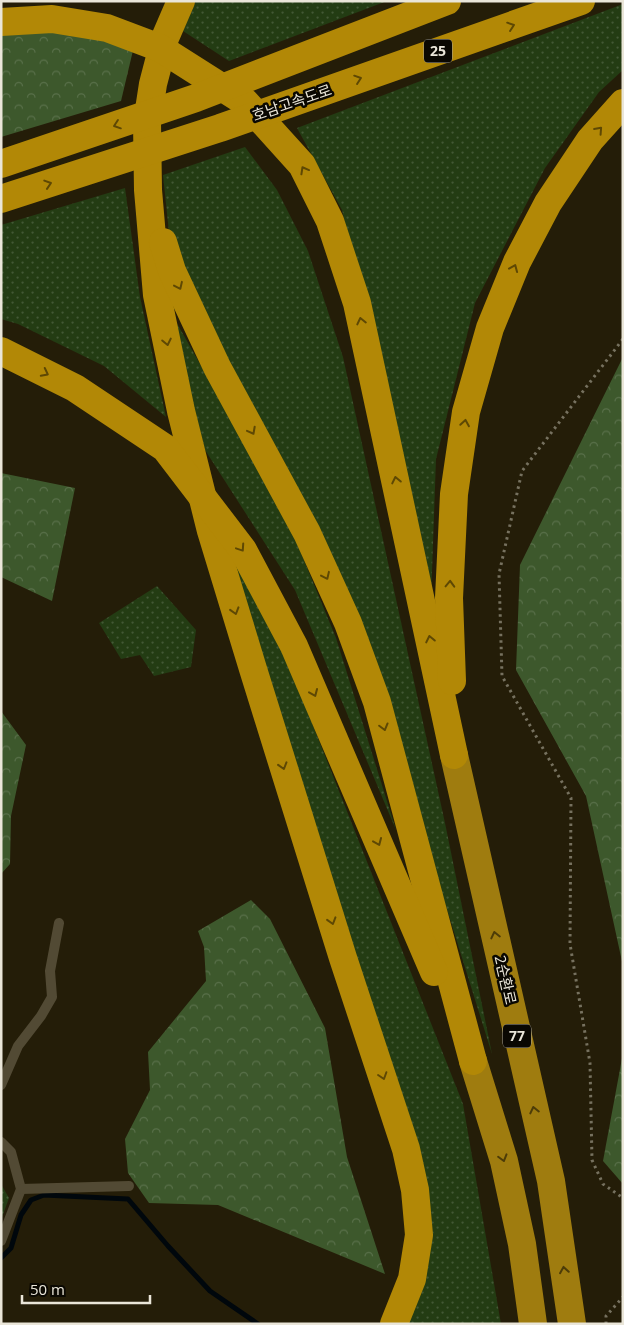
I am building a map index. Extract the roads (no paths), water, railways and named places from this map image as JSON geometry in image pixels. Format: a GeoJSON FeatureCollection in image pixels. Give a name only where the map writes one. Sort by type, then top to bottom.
{"type":"FeatureCollection","features":[{"type":"Feature","properties":{"kind":"highway"},"geometry":{"type":"LineString","coordinates":[[181,1],[165,38],[153,84],[147,123],[148,190],[157,295],[181,411],[211,531],[340,948],[406,1149],[415,1190],[419,1235],[412,1279],[394,1324]]}},
{"type":"Feature","properties":{"kind":"highway"},"geometry":{"type":"LineString","coordinates":[[1,164],[196,98],[446,1]]}},
{"type":"Feature","properties":{"kind":"highway","name":"호남고속도로"},"geometry":{"type":"LineString","coordinates":[[1,199],[220,128],[581,1]]}},
{"type":"Feature","properties":{"kind":"highway"},"geometry":{"type":"LineString","coordinates":[[1,22],[52,19],[107,28],[160,48],[245,102],[302,165],[330,220],[357,303],[454,755]]}},
{"type":"Feature","properties":{"kind":"highway"},"geometry":{"type":"LineString","coordinates":[[454,755],[449,598],[454,494],[466,412],[490,328],[516,262],[548,203],[590,140],[623,103]]}},
{"type":"Feature","properties":{"kind":"highway"},"geometry":{"type":"LineString","coordinates":[[148,190],[172,270],[217,367],[307,533],[348,623],[377,702],[473,1061],[504,1161],[522,1244],[533,1324]]}},
{"type":"Feature","properties":{"kind":"highway"},"geometry":{"type":"LineString","coordinates":[[1,351],[76,388],[166,448],[243,550],[294,646],[473,1061]]}},
{"type":"Feature","properties":{"kind":"highway","name":"2순환로"},"geometry":{"type":"LineString","coordinates":[[454,755],[551,1181],[571,1321]]}},
{"type":"Feature","properties":{"kind":"lane"},"geometry":{"type":"LineString","coordinates":[[1,1085],[18,1046],[41,1016],[52,997],[50,971],[59,923]]}},
{"type":"Feature","properties":{"kind":"lane"},"geometry":{"type":"LineString","coordinates":[[1,1142],[11,1152],[21,1189],[1,1241]]}},
{"type":"Feature","properties":{"kind":"lane"},"geometry":{"type":"LineString","coordinates":[[21,1189],[129,1186]]}},
{"type":"Feature","properties":{"kind":"waterway"},"geometry":{"type":"LineString","coordinates":[[1,1258],[11,1248],[21,1215],[31,1200],[44,1195],[128,1199],[210,1291],[258,1324]]}}]}
